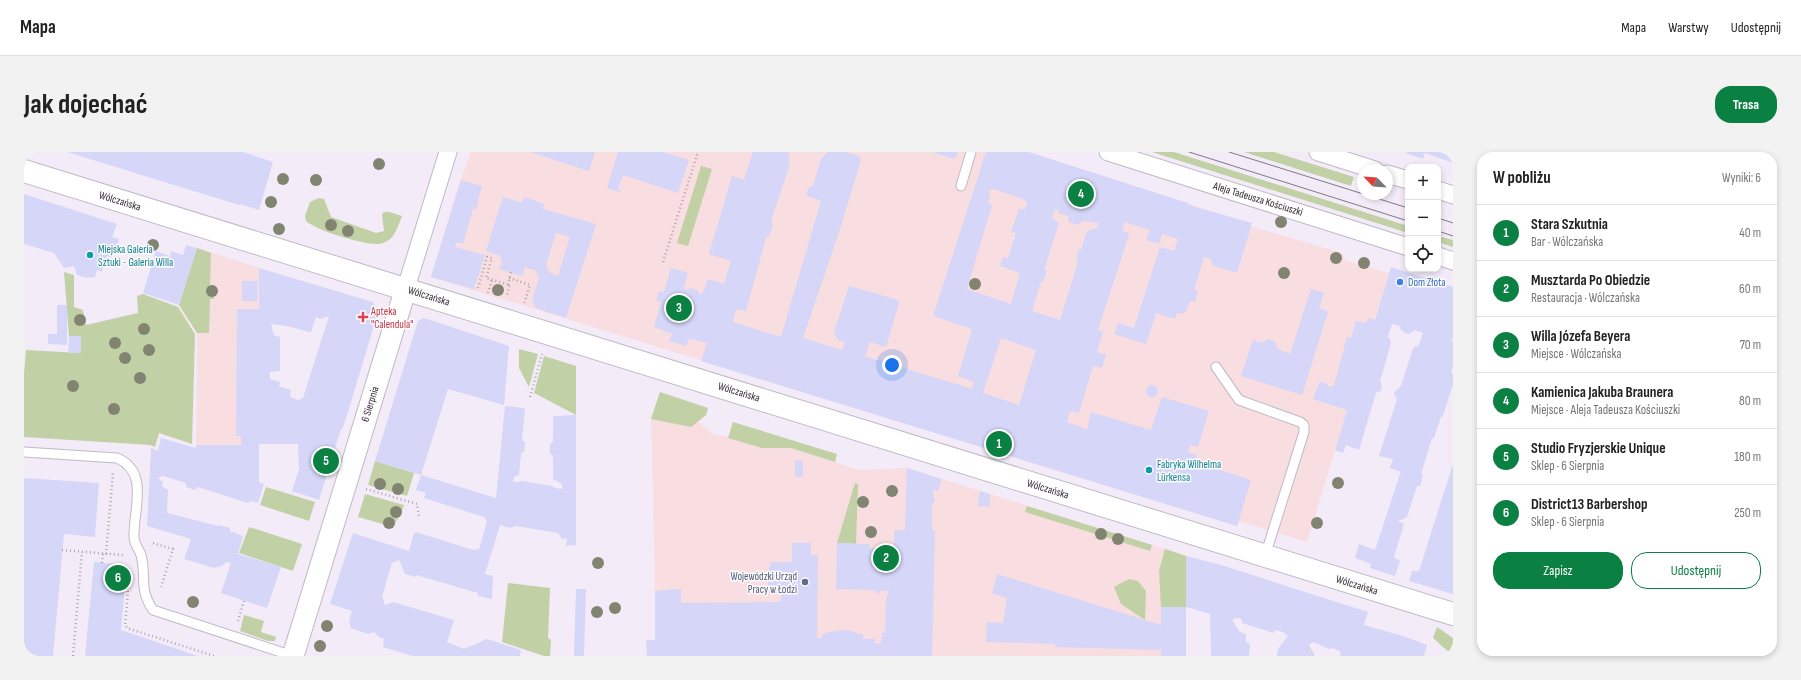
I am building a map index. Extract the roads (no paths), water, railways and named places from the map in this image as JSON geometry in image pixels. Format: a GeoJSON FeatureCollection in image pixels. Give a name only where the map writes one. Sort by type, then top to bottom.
{"type":"FeatureCollection","features":[{"type":"Feature","properties":{"kind":"main road","name":"Wólczańska"},"geometry":{"type":"LineString","coordinates":[[24,171],[406,288],[1453,614]]}},
{"type":"Feature","properties":{"kind":"street","name":"6 Sierpnia"},"geometry":{"type":"LineString","coordinates":[[293,656],[448,152]]}},
{"type":"Feature","properties":{"kind":"street","name":"Aleja Tadeusza Kościuszki"},"geometry":{"type":"LineString","coordinates":[[1108,152],[1405,246]]}},
{"type":"Feature","properties":{"kind":"street"},"geometry":{"type":"LineString","coordinates":[[1318,152],[1357,164]]}},
{"type":"Feature","properties":{"kind":"street"},"geometry":{"type":"LineString","coordinates":[[1393,176],[1405,179]]}},
{"type":"Feature","properties":{"kind":"street"},"geometry":{"type":"LineString","coordinates":[[1441,191],[1453,194]]}},
{"type":"Feature","properties":{"kind":"street"},"geometry":{"type":"LineString","coordinates":[[1441,257],[1453,261]]}},
{"type":"Feature","properties":{"kind":"lane"},"geometry":{"type":"LineString","coordinates":[[961,186],[971,152]]}},
{"type":"Feature","properties":{"kind":"lane"},"geometry":{"type":"LineString","coordinates":[[1216,367],[1239,400],[1300,422],[1304,425],[1304,432],[1265,556]]}},
{"type":"Feature","properties":{"kind":"lane"},"geometry":{"type":"LineString","coordinates":[[24,452],[114,458],[125,461],[133,470],[136,478],[137,498],[134,537],[141,554],[146,600],[153,610],[293,656]]}},
{"type":"Feature","properties":{"kind":"tram line"},"geometry":{"type":"LineString","coordinates":[[1189,152],[1405,220]]}},
{"type":"Feature","properties":{"kind":"tram line"},"geometry":{"type":"LineString","coordinates":[[1229,152],[1405,207]]}},
{"type":"Feature","properties":{"kind":"tram line"},"geometry":{"type":"LineString","coordinates":[[1441,219],[1453,223]]}},
{"type":"Feature","properties":{"kind":"tram line"},"geometry":{"type":"LineString","coordinates":[[1441,232],[1453,236]]}},
{"type":"Feature","properties":{"kind":"place","name":"Kamienica Jakuba Braunera"},"geometry":{"type":"Point","coordinates":[1081,194]}},
{"type":"Feature","properties":{"kind":"place","name":"Miejska Galeria Sztuki - Galeria Willa"},"geometry":{"type":"Point","coordinates":[90,255]}},
{"type":"Feature","properties":{"kind":"place","name":"Dom Złota"},"geometry":{"type":"Point","coordinates":[1400,282]}},
{"type":"Feature","properties":{"kind":"place","name":"Willa Józefa Beyera"},"geometry":{"type":"Point","coordinates":[679,308]}},
{"type":"Feature","properties":{"kind":"place","name":"Apteka \"Calendula\""},"geometry":{"type":"Point","coordinates":[363,317]}},
{"type":"Feature","properties":{"kind":"place","name":"Stara Szkutnia"},"geometry":{"type":"Point","coordinates":[999,444]}},
{"type":"Feature","properties":{"kind":"place","name":"Studio Fryzjerskie Unique"},"geometry":{"type":"Point","coordinates":[326,461]}},
{"type":"Feature","properties":{"kind":"place","name":"Fabryka Wilhelma Lürkensa"},"geometry":{"type":"Point","coordinates":[1149,470]}},
{"type":"Feature","properties":{"kind":"place","name":"Musztarda Po Obiedzie"},"geometry":{"type":"Point","coordinates":[886,558]}},
{"type":"Feature","properties":{"kind":"place","name":"District13 Barbershop"},"geometry":{"type":"Point","coordinates":[118,578]}},
{"type":"Feature","properties":{"kind":"place","name":"Wojewódzki Urząd Pracy w Łodzi"},"geometry":{"type":"Point","coordinates":[805,582]}}]}
